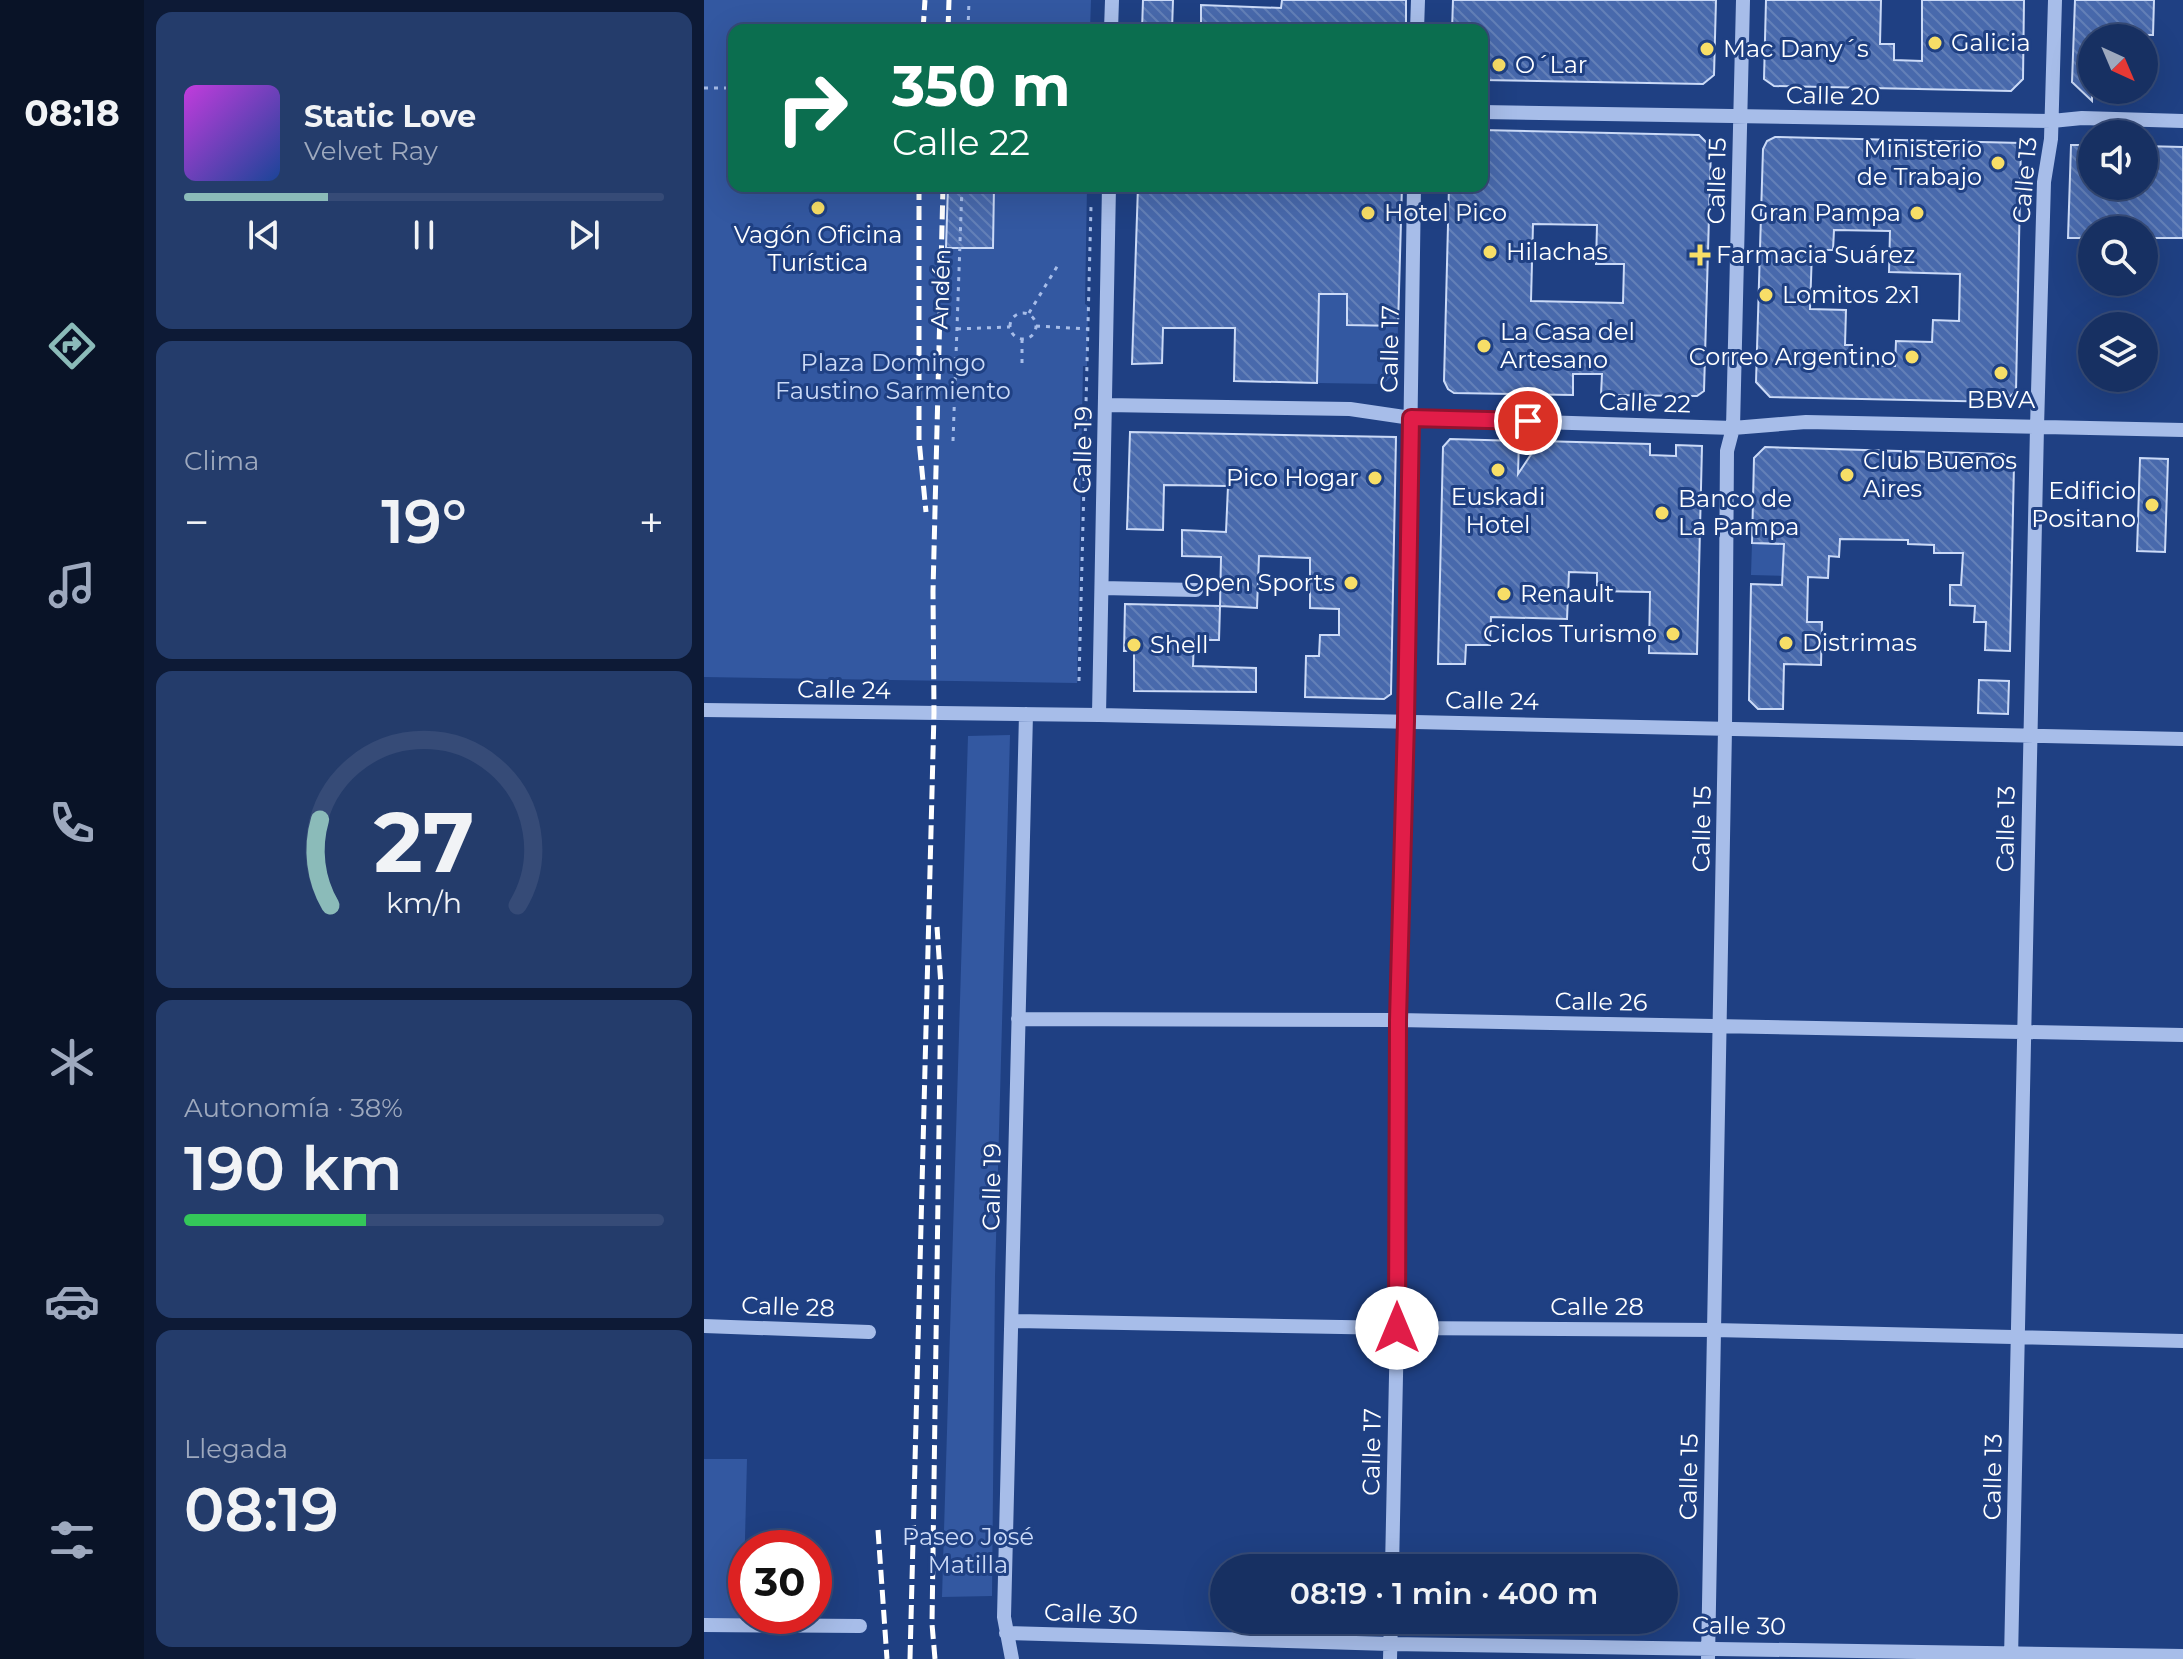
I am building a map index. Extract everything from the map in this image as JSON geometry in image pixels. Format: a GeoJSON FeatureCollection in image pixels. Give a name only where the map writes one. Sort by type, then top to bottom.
{"type":"FeatureCollection","features":[{"type":"Feature","properties":{"kind":"street"},"geometry":{"type":"LineString","coordinates":[[1111,24],[1112,0]]}},
{"type":"Feature","properties":{"kind":"street"},"geometry":{"type":"LineString","coordinates":[[1417,24],[1418,0]]}},
{"type":"Feature","properties":{"kind":"street","name":"Calle 15"},"geometry":{"type":"LineString","coordinates":[[1708,1653],[1727,451],[1733,428],[1743,0]]}},
{"type":"Feature","properties":{"kind":"street","name":"Calle 13"},"geometry":{"type":"LineString","coordinates":[[2011,1655],[2037,427],[2044,182],[2052,121],[2055,0]]}},
{"type":"Feature","properties":{"kind":"street","name":"Calle 20"},"geometry":{"type":"LineString","coordinates":[[1488,112],[2183,121]]}},
{"type":"Feature","properties":{"kind":"street","name":"Calle 19"},"geometry":{"type":"LineString","coordinates":[[1099,715],[1109,192]]}},
{"type":"Feature","properties":{"kind":"street","name":"Calle 17"},"geometry":{"type":"LineString","coordinates":[[1392,1554],[1398,1020],[1414,192]]}},
{"type":"Feature","properties":{"kind":"street","name":"Calle 22"},"geometry":{"type":"LineString","coordinates":[[1106,405],[1350,409],[1411,418],[1733,428],[1806,422],[2183,430]]}},
{"type":"Feature","properties":{"kind":"street"},"geometry":{"type":"LineString","coordinates":[[1102,588],[1196,590]]}},
{"type":"Feature","properties":{"kind":"street","name":"Calle 24"},"geometry":{"type":"LineString","coordinates":[[704,710],[1406,721],[2183,739]]}},
{"type":"Feature","properties":{"kind":"street","name":"Calle 19"},"geometry":{"type":"LineString","coordinates":[[1012,1659],[1004,1617],[1026,714]]}},
{"type":"Feature","properties":{"kind":"street","name":"Calle 26"},"geometry":{"type":"LineString","coordinates":[[1018,1019],[1398,1020],[2183,1035]]}},
{"type":"Feature","properties":{"kind":"street","name":"Calle 28"},"geometry":{"type":"LineString","coordinates":[[1012,1321],[1714,1330],[2183,1341]]}},
{"type":"Feature","properties":{"kind":"street","name":"Calle 28"},"geometry":{"type":"LineString","coordinates":[[704,1326],[869,1332]]}},
{"type":"Feature","properties":{"kind":"street"},"geometry":{"type":"LineString","coordinates":[[704,1625],[860,1626]]}},
{"type":"Feature","properties":{"kind":"street","name":"Calle 30"},"geometry":{"type":"LineString","coordinates":[[1006,1633],[1390,1652],[2183,1656]]}},
{"type":"Feature","properties":{"kind":"path"},"geometry":{"type":"LineString","coordinates":[[968,24],[969,0]]}},
{"type":"Feature","properties":{"kind":"path"},"geometry":{"type":"LineString","coordinates":[[704,88],[728,88]]}},
{"type":"Feature","properties":{"kind":"path","name":"Andén"},"geometry":{"type":"LineString","coordinates":[[953,441],[962,192]]}},
{"type":"Feature","properties":{"kind":"path"},"geometry":{"type":"LineString","coordinates":[[1079,681],[1091,202]]}},
{"type":"Feature","properties":{"kind":"path"},"geometry":{"type":"LineString","coordinates":[[1010,327],[1018,315],[1028,313],[1058,265]]}},
{"type":"Feature","properties":{"kind":"path"},"geometry":{"type":"LineString","coordinates":[[1028,313],[1036,326]]}},
{"type":"Feature","properties":{"kind":"path"},"geometry":{"type":"LineString","coordinates":[[1010,327],[1014,337],[1022,339],[1031,335],[1036,326]]}},
{"type":"Feature","properties":{"kind":"path"},"geometry":{"type":"LineString","coordinates":[[1036,326],[1107,330]]}},
{"type":"Feature","properties":{"kind":"path"},"geometry":{"type":"LineString","coordinates":[[957,329],[1010,327]]}},
{"type":"Feature","properties":{"kind":"path"},"geometry":{"type":"LineString","coordinates":[[1022,339],[1022,366]]}},
{"type":"Feature","properties":{"kind":"green space","name":"Plaza Domingo Faustino Sarmiento"},"geometry":{"type":"Polygon","coordinates":[[[704,0],[1091,0],[1090,24],[728,24],[728,192],[1087,192],[1087,366],[1083,366],[1077,683],[704,677],[704,0]]]}},
{"type":"Feature","properties":{"kind":"green space"},"geometry":{"type":"Polygon","coordinates":[[[1319,294],[1347,294],[1347,325],[1398,326],[1397,372],[1383,384],[1317,383],[1319,294]]]}},
{"type":"Feature","properties":{"kind":"green space"},"geometry":{"type":"Polygon","coordinates":[[[1752,543],[1784,544],[1790,576],[1751,575],[1752,543]]]}},
{"type":"Feature","properties":{"kind":"green space","name":"Paseo José Matilla"},"geometry":{"type":"Polygon","coordinates":[[[1010,735],[995,1276],[992,1596],[942,1597],[968,736],[1010,735]]]}},
{"type":"Feature","properties":{"kind":"green space"},"geometry":{"type":"Polygon","coordinates":[[[704,1459],[747,1459],[745,1530],[728,1530],[728,1618],[704,1618],[704,1459]]]}},
{"type":"Feature","properties":{"kind":"building"},"geometry":{"type":"Polygon","coordinates":[[[1143,0],[1173,0],[1172,24],[1142,24],[1143,0]]]}},
{"type":"Feature","properties":{"kind":"building"},"geometry":{"type":"Polygon","coordinates":[[[1282,0],[1406,0],[1406,24],[1201,24],[1201,5],[1281,8],[1282,0]]]}},
{"type":"Feature","properties":{"kind":"building"},"geometry":{"type":"Polygon","coordinates":[[[1453,0],[1716,0],[1714,75],[1703,84],[1488,80],[1488,24],[1452,24],[1453,0]]]}},
{"type":"Feature","properties":{"kind":"building"},"geometry":{"type":"Polygon","coordinates":[[[1766,0],[1881,0],[1880,44],[1894,44],[1894,60],[1922,61],[1922,0],[2024,0],[2023,79],[2011,91],[1774,86],[1764,79],[1766,0]]]}},
{"type":"Feature","properties":{"kind":"building"},"geometry":{"type":"Polygon","coordinates":[[[2075,0],[2154,0],[2153,24],[2078,24],[2078,88],[2072,82],[2075,0]]]}},
{"type":"Feature","properties":{"kind":"building"},"geometry":{"type":"Polygon","coordinates":[[[1488,130],[1699,135],[1711,147],[1704,391],[1697,396],[1601,395],[1602,374],[1573,374],[1573,395],[1454,393],[1444,381],[1449,192],[1488,192],[1488,130]],[[1533,224],[1531,301],[1623,303],[1624,264],[1596,264],[1597,225],[1533,224]]]}},
{"type":"Feature","properties":{"kind":"building"},"geometry":{"type":"Polygon","coordinates":[[[1775,137],[2021,143],[2016,391],[2004,402],[1770,397],[1756,382],[1763,149],[1767,141],[1775,137]],[[1834,230],[1833,250],[1812,250],[1810,309],[1846,310],[1845,345],[1852,345],[1851,365],[1895,366],[1896,341],[1932,342],[1933,320],[1959,321],[1960,274],[1889,272],[1890,231],[1834,230]]]}},
{"type":"Feature","properties":{"kind":"building"},"geometry":{"type":"Polygon","coordinates":[[[2071,145],[2078,145],[2078,200],[2158,200],[2158,146],[2183,147],[2183,238],[2158,238],[2158,216],[2078,216],[2078,238],[2068,238],[2071,145]]]}},
{"type":"Feature","properties":{"kind":"building"},"geometry":{"type":"Polygon","coordinates":[[[948,192],[994,192],[993,248],[946,248],[948,192]]]}},
{"type":"Feature","properties":{"kind":"building"},"geometry":{"type":"Polygon","coordinates":[[[1138,192],[1402,192],[1398,326],[1347,325],[1347,294],[1319,294],[1317,383],[1234,381],[1235,328],[1163,328],[1162,363],[1132,364],[1138,192]]]}},
{"type":"Feature","properties":{"kind":"building"},"geometry":{"type":"Polygon","coordinates":[[[1130,432],[1396,437],[1391,694],[1384,699],[1305,697],[1306,656],[1319,656],[1320,635],[1339,635],[1339,609],[1310,608],[1310,558],[1259,556],[1257,608],[1220,606],[1221,557],[1182,556],[1182,530],[1226,532],[1228,486],[1164,485],[1163,530],[1127,529],[1130,432]]]}},
{"type":"Feature","properties":{"kind":"building"},"geometry":{"type":"Polygon","coordinates":[[[1450,439],[1519,441],[1518,474],[1540,441],[1650,444],[1650,455],[1676,456],[1676,445],[1702,446],[1697,654],[1649,653],[1650,592],[1597,591],[1597,573],[1569,572],[1567,619],[1491,617],[1490,645],[1466,645],[1465,664],[1438,664],[1443,447],[1450,439]]]}},
{"type":"Feature","properties":{"kind":"building"},"geometry":{"type":"Polygon","coordinates":[[[1765,447],[2003,454],[2014,465],[2010,651],[1985,650],[1986,622],[1974,622],[1975,606],[1950,605],[1950,585],[1961,585],[1963,553],[1934,553],[1934,545],[1908,544],[1908,540],[1840,539],[1839,557],[1829,556],[1828,578],[1808,577],[1807,622],[1822,622],[1821,665],[1784,664],[1783,709],[1758,709],[1749,700],[1751,584],[1782,585],[1784,544],[1752,543],[1754,458],[1765,447]]]}},
{"type":"Feature","properties":{"kind":"building","name":"Edificio Positano"},"geometry":{"type":"Polygon","coordinates":[[[2140,458],[2168,459],[2165,552],[2137,551],[2140,458]]]}},
{"type":"Feature","properties":{"kind":"building"},"geometry":{"type":"Polygon","coordinates":[[[1125,604],[1220,606],[1219,640],[1194,640],[1193,666],[1256,668],[1256,692],[1134,691],[1134,651],[1124,651],[1125,604]]]}},
{"type":"Feature","properties":{"kind":"building"},"geometry":{"type":"Polygon","coordinates":[[[1979,680],[2009,681],[2008,714],[1978,713],[1979,680]]]}},
{"type":"Feature","properties":{"kind":"railway"},"geometry":{"type":"LineString","coordinates":[[923,24],[925,0]]}},
{"type":"Feature","properties":{"kind":"railway"},"geometry":{"type":"LineString","coordinates":[[948,24],[949,0]]}},
{"type":"Feature","properties":{"kind":"railway"},"geometry":{"type":"LineString","coordinates":[[919,192],[919,440],[926,512]]}},
{"type":"Feature","properties":{"kind":"railway"},"geometry":{"type":"LineString","coordinates":[[910,1659],[934,713],[933,591],[943,192]]}},
{"type":"Feature","properties":{"kind":"railway"},"geometry":{"type":"LineString","coordinates":[[935,1659],[932,1624],[941,986],[937,927]]}},
{"type":"Feature","properties":{"kind":"railway"},"geometry":{"type":"LineString","coordinates":[[878,1530],[887,1659]]}},
{"type":"Feature","properties":{"kind":"place","name":"Galicia"},"geometry":{"type":"Point","coordinates":[1935,43]}},
{"type":"Feature","properties":{"kind":"place","name":"Mac Dany´s"},"geometry":{"type":"Point","coordinates":[1707,49]}},
{"type":"Feature","properties":{"kind":"place","name":"O´Lar"},"geometry":{"type":"Point","coordinates":[1499,65]}},
{"type":"Feature","properties":{"kind":"place","name":"Ministerio de Trabajo"},"geometry":{"type":"Point","coordinates":[1998,163]}},
{"type":"Feature","properties":{"kind":"place","name":"Vagón Oficina Turística"},"geometry":{"type":"Point","coordinates":[818,208]}},
{"type":"Feature","properties":{"kind":"place","name":"Hotel Pico"},"geometry":{"type":"Point","coordinates":[1368,213]}},
{"type":"Feature","properties":{"kind":"place","name":"Gran Pampa"},"geometry":{"type":"Point","coordinates":[1917,213]}},
{"type":"Feature","properties":{"kind":"place","name":"Hilachas"},"geometry":{"type":"Point","coordinates":[1490,252]}},
{"type":"Feature","properties":{"kind":"place","name":"Farmacia Suárez"},"geometry":{"type":"Point","coordinates":[1700,255]}},
{"type":"Feature","properties":{"kind":"place","name":"Lomitos 2x1"},"geometry":{"type":"Point","coordinates":[1766,295]}},
{"type":"Feature","properties":{"kind":"place","name":"La Casa del Artesano"},"geometry":{"type":"Point","coordinates":[1484,346]}},
{"type":"Feature","properties":{"kind":"place","name":"Correo Argentino"},"geometry":{"type":"Point","coordinates":[1912,357]}},
{"type":"Feature","properties":{"kind":"place","name":"BBVA"},"geometry":{"type":"Point","coordinates":[2001,373]}},
{"type":"Feature","properties":{"kind":"place","name":"Euskadi Hotel"},"geometry":{"type":"Point","coordinates":[1498,470]}},
{"type":"Feature","properties":{"kind":"place","name":"Club Buenos Aires"},"geometry":{"type":"Point","coordinates":[1847,475]}},
{"type":"Feature","properties":{"kind":"place","name":"Pico Hogar"},"geometry":{"type":"Point","coordinates":[1375,478]}},
{"type":"Feature","properties":{"kind":"place","name":"Edificio Positano"},"geometry":{"type":"Point","coordinates":[2152,505]}},
{"type":"Feature","properties":{"kind":"place","name":"Banco de La Pampa"},"geometry":{"type":"Point","coordinates":[1662,513]}},
{"type":"Feature","properties":{"kind":"place","name":"Open Sports"},"geometry":{"type":"Point","coordinates":[1351,583]}},
{"type":"Feature","properties":{"kind":"place","name":"Renault"},"geometry":{"type":"Point","coordinates":[1504,594]}},
{"type":"Feature","properties":{"kind":"place","name":"Ciclos Turismo"},"geometry":{"type":"Point","coordinates":[1673,634]}},
{"type":"Feature","properties":{"kind":"place","name":"Distrimas"},"geometry":{"type":"Point","coordinates":[1786,643]}},
{"type":"Feature","properties":{"kind":"place","name":"Shell"},"geometry":{"type":"Point","coordinates":[1134,645]}},
{"type":"Feature","properties":{"kind":"route"},"geometry":{"type":"LineString","coordinates":[[1397,1328],[1398,1020],[1411,418],[1528,421]]}}]}
